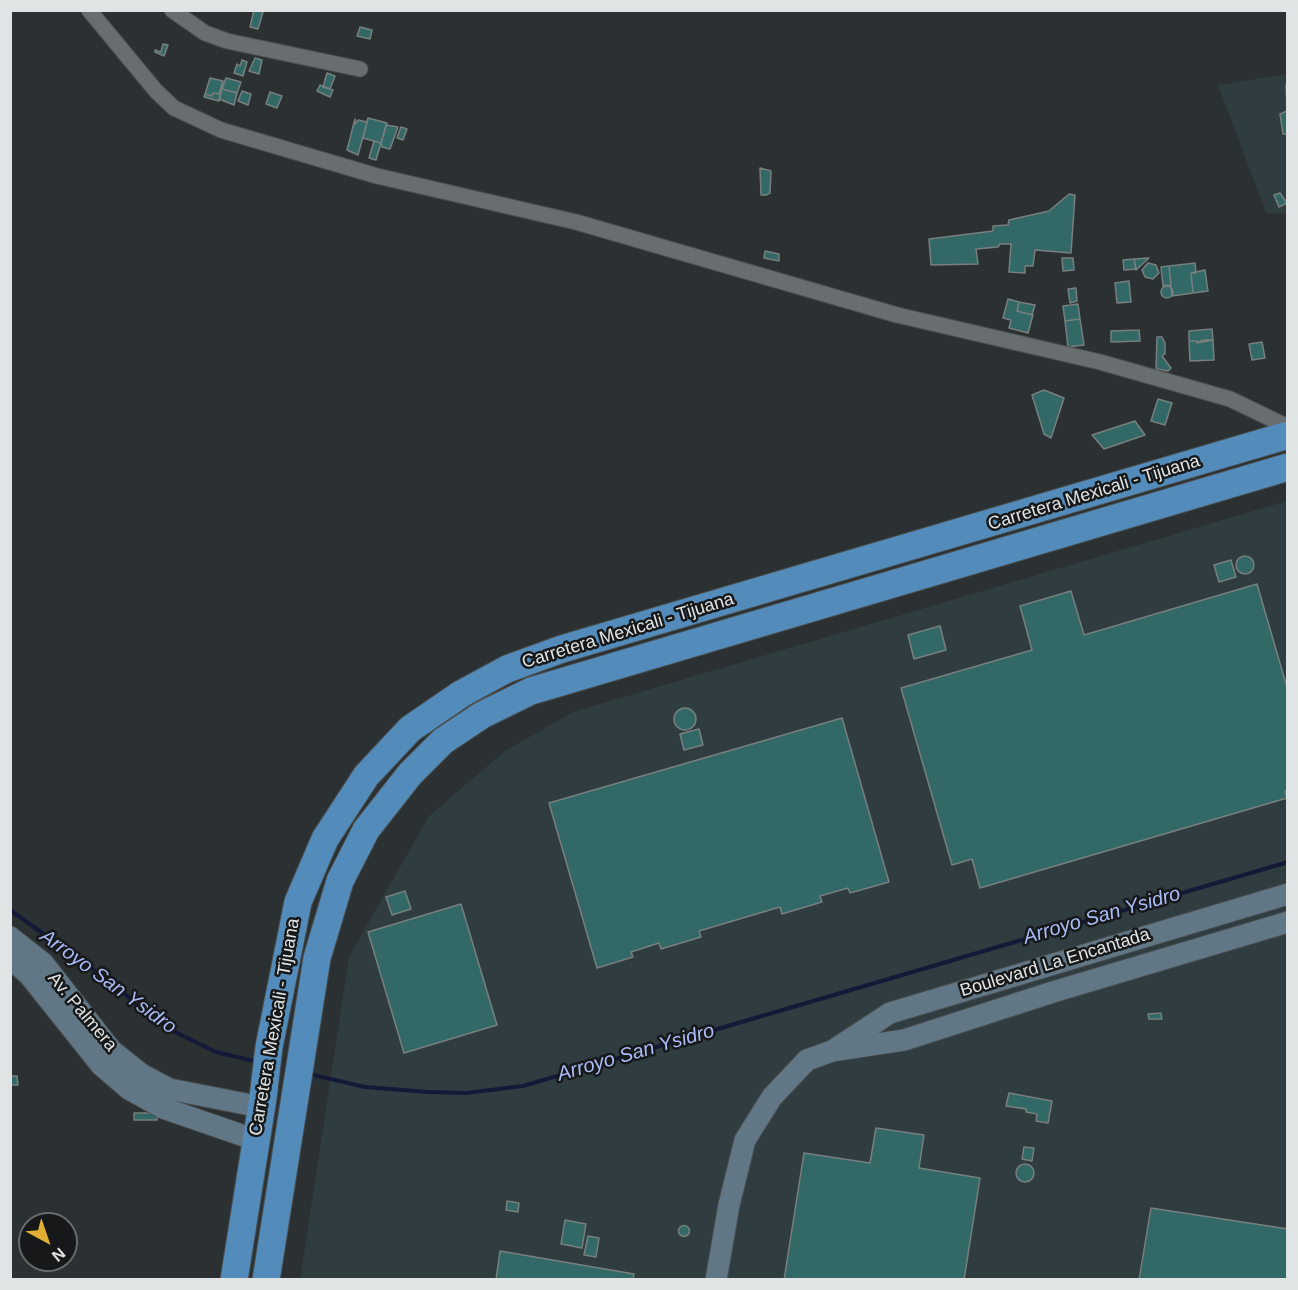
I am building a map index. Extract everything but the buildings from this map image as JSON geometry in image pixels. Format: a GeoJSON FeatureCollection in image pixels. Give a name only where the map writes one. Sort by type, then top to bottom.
{"type":"FeatureCollection","features":[{"type":"Feature","properties":{"kind":"highway","name":"Carretera Mexicali - Tijuana"},"geometry":{"type":"LineString","coordinates":[[234,1280],[269,1047],[298,902],[325,839],[366,776],[410,729],[461,694],[507,669],[562,649],[1287,435]]}},
{"type":"Feature","properties":{"kind":"highway","name":"Carretera Mexicali - Tijuana"},"geometry":{"type":"LineString","coordinates":[[266,1280],[317,958],[340,881],[366,830],[410,774],[443,741],[482,715],[531,691],[1287,467]]}},
{"type":"Feature","properties":{"kind":"main road","name":"Boulevard La Encantada"},"geometry":{"type":"LineString","coordinates":[[832,1051],[890,1013],[1287,894]]}},
{"type":"Feature","properties":{"kind":"main road","name":"Boulevard La Encantada"},"geometry":{"type":"LineString","coordinates":[[716,1280],[729,1204],[745,1140],[772,1097],[807,1060],[832,1051],[904,1040],[1053,992],[1287,922]]}},
{"type":"Feature","properties":{"kind":"main road","name":"Av. Palmera"},"geometry":{"type":"LineString","coordinates":[[10,937],[43,963],[111,1050],[141,1074],[169,1089],[262,1102]]}},
{"type":"Feature","properties":{"kind":"main road","name":"Av. Palmera"},"geometry":{"type":"LineString","coordinates":[[10,958],[30,976],[101,1065],[129,1089],[163,1108],[256,1140]]}},
{"type":"Feature","properties":{"kind":"street"},"geometry":{"type":"LineString","coordinates":[[89,10],[148,83],[174,108],[221,130],[377,176],[587,225],[897,315],[1100,362],[1230,399],[1287,427]]}},
{"type":"Feature","properties":{"kind":"street"},"geometry":{"type":"LineString","coordinates":[[172,10],[205,33],[227,41],[360,69]]}},
{"type":"Feature","properties":{"kind":"shaded area"},"geometry":{"type":"Polygon","coordinates":[[[1287,74],[1287,214],[1266,213],[1218,85],[1287,74]]]}},
{"type":"Feature","properties":{"kind":"shaded area"},"geometry":{"type":"Polygon","coordinates":[[[1287,501],[1287,1279],[300,1280],[349,957],[429,816],[505,751],[573,712],[1287,501]]]}},
{"type":"Feature","properties":{"kind":"waterway","name":"Arroyo San Ysidro"},"geometry":{"type":"LineString","coordinates":[[309,1074],[365,1087],[428,1092],[466,1093],[523,1086],[1288,862]]}},
{"type":"Feature","properties":{"kind":"waterway","name":"Arroyo San Ysidro"},"geometry":{"type":"LineString","coordinates":[[10,910],[82,961],[171,1030],[216,1052],[258,1062]]}}]}
